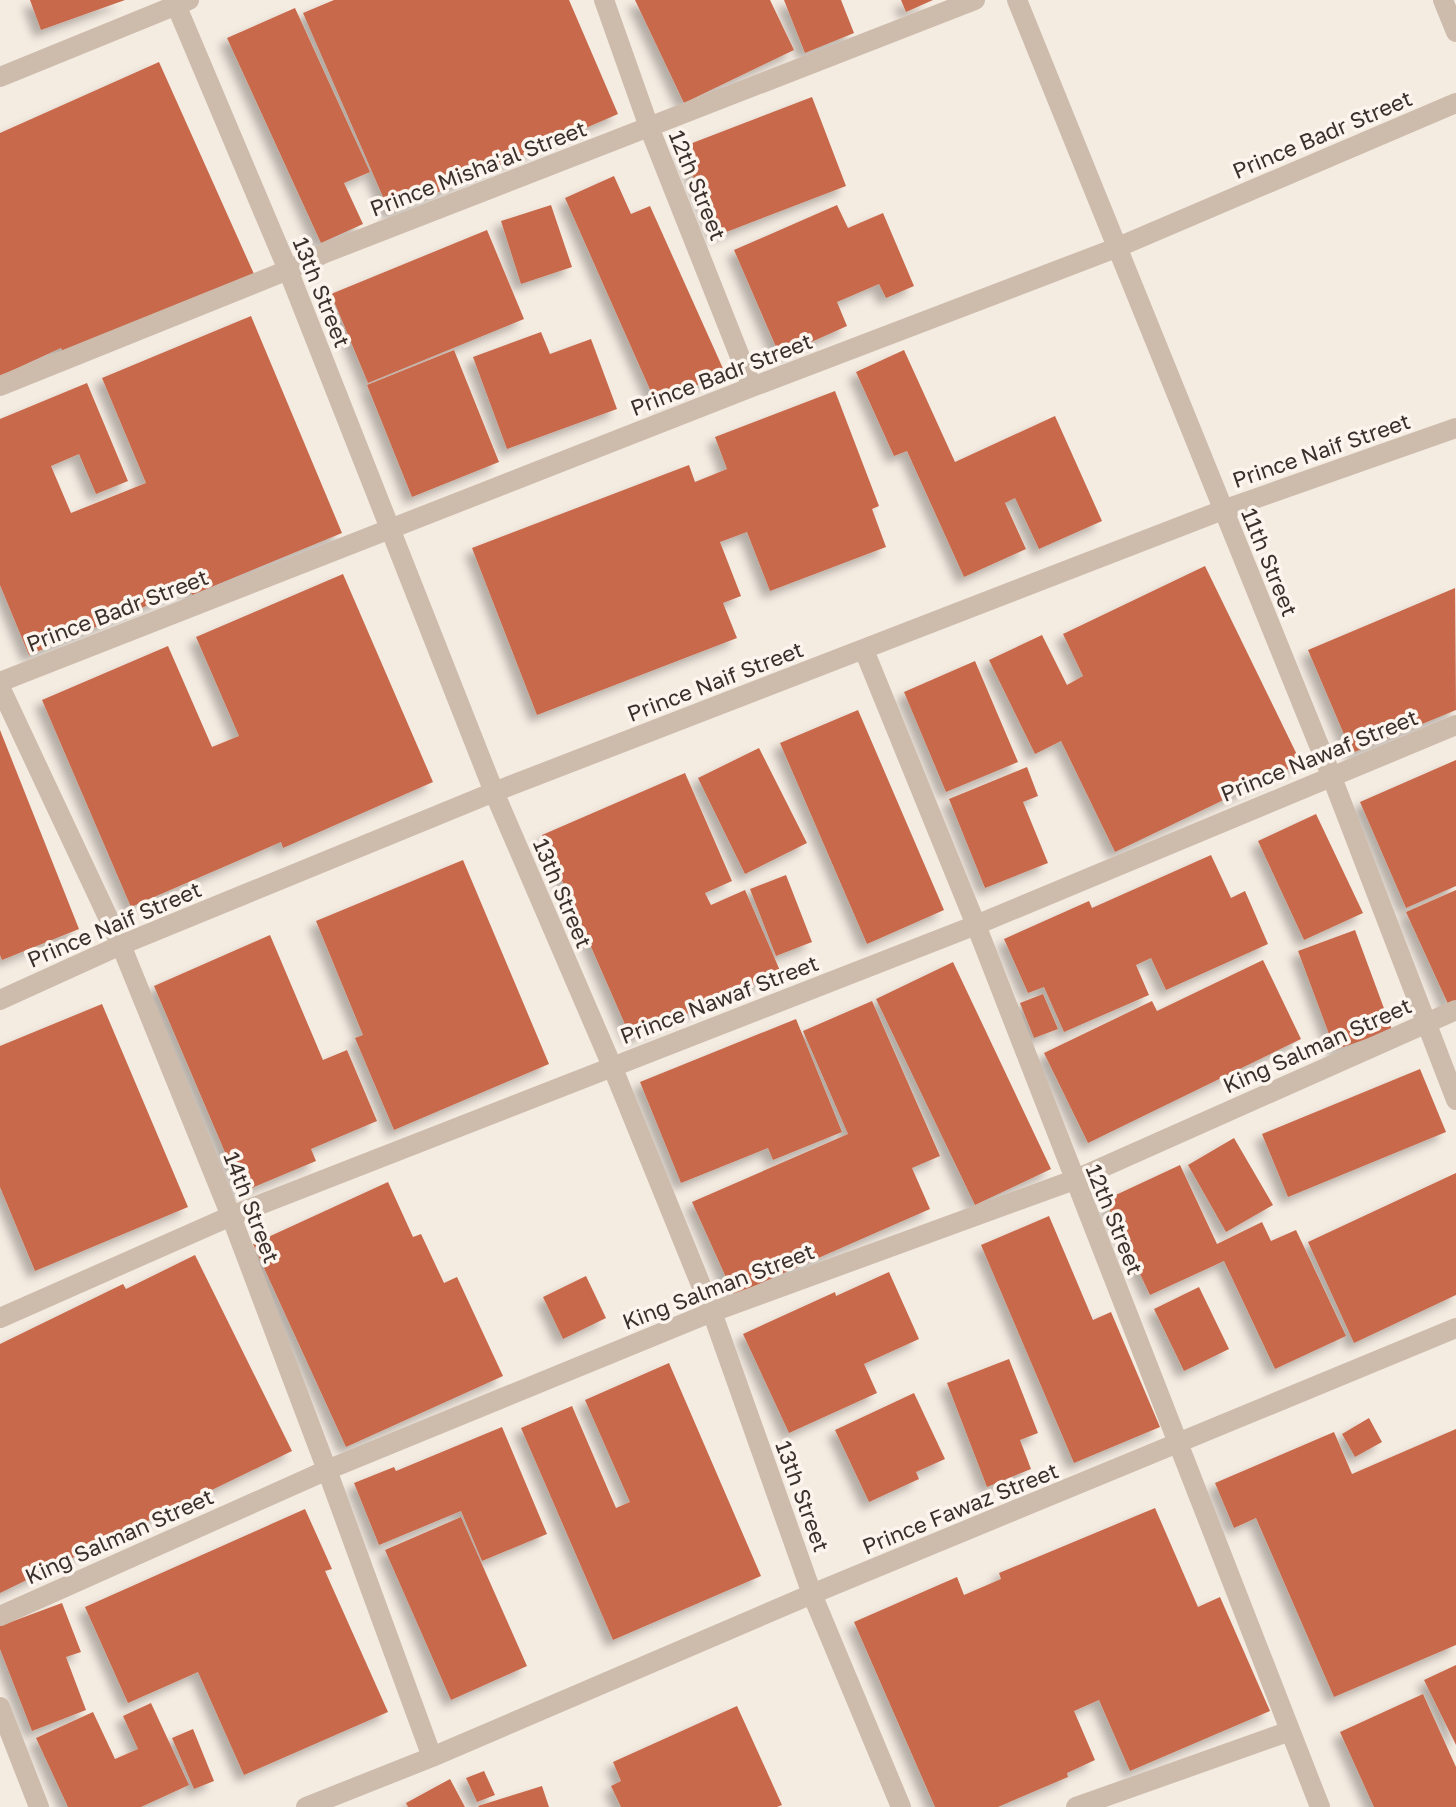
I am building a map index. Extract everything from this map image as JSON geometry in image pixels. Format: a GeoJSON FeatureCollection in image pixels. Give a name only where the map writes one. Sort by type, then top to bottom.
{"type":"FeatureCollection","features":[{"type":"Feature","properties":{"kind":"street","name":"12th Street"},"geometry":{"type":"LineString","coordinates":[[604,0],[649,127],[752,387]]}},
{"type":"Feature","properties":{"kind":"street","name":"Prince Misha'al Street"},"geometry":{"type":"LineString","coordinates":[[0,386],[325,253],[975,0]]}},
{"type":"Feature","properties":{"kind":"street","name":"11th Street"},"geometry":{"type":"LineString","coordinates":[[1017,0],[1331,775],[1456,1100]]}},
{"type":"Feature","properties":{"kind":"street"},"geometry":{"type":"LineString","coordinates":[[1443,0],[1456,32]]}},
{"type":"Feature","properties":{"kind":"street"},"geometry":{"type":"LineString","coordinates":[[0,77],[180,2]]}},
{"type":"Feature","properties":{"kind":"street","name":"13th Street"},"geometry":{"type":"LineString","coordinates":[[180,2],[494,792],[612,1066],[712,1312],[812,1594],[901,1807]]}},
{"type":"Feature","properties":{"kind":"street","name":"Prince Badr Street"},"geometry":{"type":"LineString","coordinates":[[0,684],[752,387],[1116,248],[1456,103]]}},
{"type":"Feature","properties":{"kind":"street","name":"Prince Naif Street"},"geometry":{"type":"LineString","coordinates":[[0,1000],[121,945],[494,792],[1223,510],[1456,428]]}},
{"type":"Feature","properties":{"kind":"street","name":"12th Street"},"geometry":{"type":"LineString","coordinates":[[864,650],[976,925],[1320,1807]]}},
{"type":"Feature","properties":{"kind":"street","name":"14th Street"},"geometry":{"type":"LineString","coordinates":[[0,684],[121,945],[231,1216],[432,1757]]}},
{"type":"Feature","properties":{"kind":"street","name":"Prince Nawaf Street"},"geometry":{"type":"LineString","coordinates":[[0,1318],[231,1216],[976,925],[1456,725]]}},
{"type":"Feature","properties":{"kind":"street","name":"King Salman Street"},"geometry":{"type":"LineString","coordinates":[[0,1616],[327,1470],[712,1312],[1074,1180],[1456,1010]]}},
{"type":"Feature","properties":{"kind":"street","name":"Prince Fawaz Street"},"geometry":{"type":"LineString","coordinates":[[306,1807],[1456,1328]]}},
{"type":"Feature","properties":{"kind":"street"},"geometry":{"type":"LineString","coordinates":[[0,1707],[39,1807]]}},
{"type":"Feature","properties":{"kind":"street"},"geometry":{"type":"LineString","coordinates":[[1076,1807],[1290,1731]]}},
{"type":"Feature","properties":{"kind":"building"},"geometry":{"type":"Polygon","coordinates":[[[30,0],[125,0],[41,30],[30,0]]]}},
{"type":"Feature","properties":{"kind":"building"},"geometry":{"type":"Polygon","coordinates":[[[334,0],[569,0],[618,114],[390,213],[303,13],[334,0]]]}},
{"type":"Feature","properties":{"kind":"building"},"geometry":{"type":"Polygon","coordinates":[[[635,0],[770,0],[794,50],[684,103],[635,0]]]}},
{"type":"Feature","properties":{"kind":"building"},"geometry":{"type":"Polygon","coordinates":[[[784,0],[841,0],[854,33],[805,53],[784,0]]]}},
{"type":"Feature","properties":{"kind":"building"},"geometry":{"type":"Polygon","coordinates":[[[901,0],[933,0],[906,12],[901,0]]]}},
{"type":"Feature","properties":{"kind":"building"},"geometry":{"type":"Polygon","coordinates":[[[295,8],[370,172],[344,183],[363,224],[321,243],[227,38],[295,8]]]}},
{"type":"Feature","properties":{"kind":"building"},"geometry":{"type":"Polygon","coordinates":[[[159,62],[254,274],[66,358],[61,348],[0,376],[0,133],[159,62]]]}},
{"type":"Feature","properties":{"kind":"building"},"geometry":{"type":"Polygon","coordinates":[[[812,97],[846,186],[716,236],[682,147],[812,97]]]}},
{"type":"Feature","properties":{"kind":"building"},"geometry":{"type":"Polygon","coordinates":[[[614,176],[631,214],[650,206],[725,373],[656,403],[565,198],[614,176]]]}},
{"type":"Feature","properties":{"kind":"building"},"geometry":{"type":"Polygon","coordinates":[[[551,205],[572,267],[521,284],[501,221],[551,205]]]}},
{"type":"Feature","properties":{"kind":"building"},"geometry":{"type":"Polygon","coordinates":[[[837,205],[848,228],[883,213],[914,286],[886,298],[879,284],[837,302],[847,326],[780,356],[734,250],[837,205]]]}},
{"type":"Feature","properties":{"kind":"building"},"geometry":{"type":"Polygon","coordinates":[[[487,230],[524,319],[368,383],[331,294],[487,230]]]}},
{"type":"Feature","properties":{"kind":"building"},"geometry":{"type":"Polygon","coordinates":[[[251,316],[342,533],[192,595],[189,588],[29,655],[0,585],[0,419],[87,383],[128,481],[96,494],[79,454],[51,466],[71,513],[146,483],[102,378],[251,316]]]}},
{"type":"Feature","properties":{"kind":"building"},"geometry":{"type":"Polygon","coordinates":[[[541,332],[550,354],[591,339],[617,409],[507,449],[473,357],[541,332]]]}},
{"type":"Feature","properties":{"kind":"building"},"geometry":{"type":"Polygon","coordinates":[[[454,350],[499,462],[412,497],[367,385],[454,350]]]}},
{"type":"Feature","properties":{"kind":"building"},"geometry":{"type":"Polygon","coordinates":[[[904,350],[955,462],[1055,416],[1102,521],[1039,549],[1015,498],[1005,503],[1026,549],[964,577],[907,451],[894,456],[856,372],[904,350]]]}},
{"type":"Feature","properties":{"kind":"building"},"geometry":{"type":"Polygon","coordinates":[[[835,391],[879,506],[872,509],[886,547],[770,591],[747,532],[720,542],[741,596],[723,603],[737,638],[537,715],[472,548],[689,465],[695,482],[727,469],[715,437],[835,391]]]}},
{"type":"Feature","properties":{"kind":"building"},"geometry":{"type":"Polygon","coordinates":[[[1205,566],[1301,763],[1115,852],[1061,741],[1035,754],[989,660],[1042,635],[1067,685],[1083,676],[1063,634],[1205,566]]]}},
{"type":"Feature","properties":{"kind":"building"},"geometry":{"type":"Polygon","coordinates":[[[343,574],[433,782],[283,848],[281,842],[131,907],[42,700],[168,646],[212,747],[239,736],[196,637],[343,574]]]}},
{"type":"Feature","properties":{"kind":"building"},"geometry":{"type":"Polygon","coordinates":[[[1455,588],[1456,710],[1352,753],[1308,650],[1455,588]]]}},
{"type":"Feature","properties":{"kind":"building"},"geometry":{"type":"Polygon","coordinates":[[[975,661],[1018,762],[946,792],[904,692],[975,661]]]}},
{"type":"Feature","properties":{"kind":"building"},"geometry":{"type":"Polygon","coordinates":[[[858,710],[944,910],[867,944],[780,743],[858,710]]]}},
{"type":"Feature","properties":{"kind":"building"},"geometry":{"type":"Polygon","coordinates":[[[0,730],[79,929],[2,960],[0,955],[0,730]]]}},
{"type":"Feature","properties":{"kind":"building"},"geometry":{"type":"Polygon","coordinates":[[[759,748],[807,843],[745,874],[698,778],[759,748]]]}},
{"type":"Feature","properties":{"kind":"building"},"geometry":{"type":"Polygon","coordinates":[[[1456,760],[1456,886],[1406,908],[1360,802],[1456,760]]]}},
{"type":"Feature","properties":{"kind":"building"},"geometry":{"type":"Polygon","coordinates":[[[1027,767],[1038,796],[1023,802],[1048,863],[985,888],[949,799],[1027,767]]]}},
{"type":"Feature","properties":{"kind":"building"},"geometry":{"type":"Polygon","coordinates":[[[685,773],[732,881],[705,893],[711,905],[745,890],[781,973],[631,1038],[542,835],[685,773]]]}},
{"type":"Feature","properties":{"kind":"building"},"geometry":{"type":"Polygon","coordinates":[[[1316,814],[1363,913],[1304,940],[1258,841],[1316,814]]]}},
{"type":"Feature","properties":{"kind":"building"},"geometry":{"type":"Polygon","coordinates":[[[1211,855],[1231,898],[1245,891],[1268,944],[1166,990],[1151,958],[1136,965],[1149,995],[1064,1032],[1044,987],[1028,993],[1004,939],[1089,901],[1092,908],[1211,855]]]}},
{"type":"Feature","properties":{"kind":"building"},"geometry":{"type":"Polygon","coordinates":[[[463,860],[549,1064],[394,1130],[355,1038],[363,1035],[316,921],[463,860]]]}},
{"type":"Feature","properties":{"kind":"building"},"geometry":{"type":"Polygon","coordinates":[[[786,875],[812,942],[776,956],[750,889],[786,875]]]}},
{"type":"Feature","properties":{"kind":"building"},"geometry":{"type":"Polygon","coordinates":[[[1456,890],[1456,1003],[1449,1006],[1406,912],[1456,890]]]}},
{"type":"Feature","properties":{"kind":"building"},"geometry":{"type":"Polygon","coordinates":[[[1355,930],[1392,1030],[1335,1050],[1298,951],[1355,930]]]}},
{"type":"Feature","properties":{"kind":"building"},"geometry":{"type":"Polygon","coordinates":[[[270,935],[323,1060],[347,1050],[377,1121],[311,1149],[316,1161],[242,1192],[154,986],[270,935]]]}},
{"type":"Feature","properties":{"kind":"building"},"geometry":{"type":"Polygon","coordinates":[[[1263,960],[1301,1039],[1088,1143],[1044,1053],[1152,1001],[1157,1011],[1263,960]]]}},
{"type":"Feature","properties":{"kind":"building"},"geometry":{"type":"Polygon","coordinates":[[[953,962],[1051,1169],[975,1205],[876,999],[953,962]]]}},
{"type":"Feature","properties":{"kind":"building"},"geometry":{"type":"Polygon","coordinates":[[[1043,994],[1058,1029],[1034,1038],[1020,1003],[1043,994]]]}},
{"type":"Feature","properties":{"kind":"building"},"geometry":{"type":"Polygon","coordinates":[[[872,1001],[940,1156],[912,1168],[930,1209],[734,1295],[692,1202],[848,1134],[803,1031],[872,1001]]]}},
{"type":"Feature","properties":{"kind":"building"},"geometry":{"type":"Polygon","coordinates":[[[102,1004],[188,1207],[35,1271],[0,1187],[0,1046],[102,1004]]]}},
{"type":"Feature","properties":{"kind":"building"},"geometry":{"type":"Polygon","coordinates":[[[796,1019],[842,1132],[773,1160],[768,1148],[681,1183],[640,1082],[796,1019]]]}},
{"type":"Feature","properties":{"kind":"building"},"geometry":{"type":"Polygon","coordinates":[[[1420,1069],[1446,1132],[1288,1197],[1262,1134],[1420,1069]]]}},
{"type":"Feature","properties":{"kind":"building"},"geometry":{"type":"Polygon","coordinates":[[[1234,1138],[1273,1205],[1226,1232],[1188,1165],[1234,1138]]]}},
{"type":"Feature","properties":{"kind":"building"},"geometry":{"type":"Polygon","coordinates":[[[1180,1165],[1217,1244],[1262,1222],[1271,1241],[1296,1230],[1346,1336],[1275,1369],[1224,1261],[1150,1295],[1105,1200],[1180,1165]]]}},
{"type":"Feature","properties":{"kind":"building"},"geometry":{"type":"Polygon","coordinates":[[[1456,1173],[1456,1295],[1354,1343],[1308,1242],[1456,1173]]]}},
{"type":"Feature","properties":{"kind":"building"},"geometry":{"type":"Polygon","coordinates":[[[388,1182],[413,1237],[421,1234],[444,1283],[457,1277],[503,1376],[346,1447],[253,1244],[388,1182]]]}},
{"type":"Feature","properties":{"kind":"building"},"geometry":{"type":"Polygon","coordinates":[[[1049,1216],[1093,1320],[1111,1312],[1160,1427],[1074,1463],[981,1245],[1049,1216]]]}},
{"type":"Feature","properties":{"kind":"building"},"geometry":{"type":"Polygon","coordinates":[[[195,1255],[292,1451],[0,1593],[0,1344],[123,1284],[126,1289],[195,1255]]]}},
{"type":"Feature","properties":{"kind":"building"},"geometry":{"type":"Polygon","coordinates":[[[889,1272],[919,1339],[864,1364],[877,1393],[789,1433],[743,1334],[835,1292],[836,1296],[889,1272]]]}},
{"type":"Feature","properties":{"kind":"building"},"geometry":{"type":"Polygon","coordinates":[[[586,1276],[606,1318],[563,1339],[543,1297],[586,1276]]]}},
{"type":"Feature","properties":{"kind":"building"},"geometry":{"type":"Polygon","coordinates":[[[1199,1287],[1229,1349],[1184,1371],[1154,1309],[1199,1287]]]}},
{"type":"Feature","properties":{"kind":"building"},"geometry":{"type":"Polygon","coordinates":[[[1009,1359],[1038,1433],[1020,1440],[1031,1469],[987,1487],[947,1383],[1009,1359]]]}},
{"type":"Feature","properties":{"kind":"building"},"geometry":{"type":"Polygon","coordinates":[[[669,1363],[761,1576],[613,1640],[521,1428],[572,1406],[616,1508],[630,1502],[585,1400],[669,1363]]]}},
{"type":"Feature","properties":{"kind":"building"},"geometry":{"type":"Polygon","coordinates":[[[914,1393],[945,1459],[916,1472],[919,1479],[869,1502],[835,1430],[914,1393]]]}},
{"type":"Feature","properties":{"kind":"building"},"geometry":{"type":"Polygon","coordinates":[[[1369,1418],[1382,1442],[1355,1457],[1342,1434],[1369,1418]]]}},
{"type":"Feature","properties":{"kind":"building"},"geometry":{"type":"Polygon","coordinates":[[[502,1427],[547,1534],[482,1561],[461,1511],[379,1545],[354,1483],[394,1467],[396,1471],[502,1427]]]}},
{"type":"Feature","properties":{"kind":"building"},"geometry":{"type":"Polygon","coordinates":[[[1456,1429],[1456,1645],[1334,1697],[1256,1518],[1234,1528],[1215,1483],[1334,1432],[1352,1474],[1456,1429]]]}},
{"type":"Feature","properties":{"kind":"building"},"geometry":{"type":"Polygon","coordinates":[[[1155,1508],[1198,1607],[1220,1597],[1270,1711],[1130,1771],[1099,1700],[1074,1711],[1095,1760],[1067,1773],[1068,1777],[998,1807],[935,1807],[854,1622],[957,1577],[964,1595],[1001,1579],[999,1573],[1155,1508]]]}},
{"type":"Feature","properties":{"kind":"building"},"geometry":{"type":"Polygon","coordinates":[[[305,1509],[332,1569],[325,1571],[388,1712],[244,1775],[198,1672],[128,1703],[85,1607],[305,1509]]]}},
{"type":"Feature","properties":{"kind":"building"},"geometry":{"type":"Polygon","coordinates":[[[461,1517],[527,1666],[451,1700],[385,1550],[461,1517]]]}},
{"type":"Feature","properties":{"kind":"building"},"geometry":{"type":"Polygon","coordinates":[[[62,1603],[81,1652],[66,1657],[86,1710],[32,1731],[0,1649],[0,1626],[62,1603]]]}},
{"type":"Feature","properties":{"kind":"building"},"geometry":{"type":"Polygon","coordinates":[[[1456,1665],[1456,1745],[1424,1680],[1456,1665]]]}},
{"type":"Feature","properties":{"kind":"building"},"geometry":{"type":"Polygon","coordinates":[[[1423,1694],[1456,1767],[1456,1807],[1374,1807],[1340,1732],[1423,1694]]]}},
{"type":"Feature","properties":{"kind":"building"},"geometry":{"type":"Polygon","coordinates":[[[151,1703],[189,1785],[141,1807],[68,1807],[36,1738],[93,1712],[115,1759],[138,1749],[123,1716],[151,1703]]]}},
{"type":"Feature","properties":{"kind":"building"},"geometry":{"type":"Polygon","coordinates":[[[737,1706],[782,1805],[621,1807],[611,1786],[621,1781],[613,1762],[737,1706]]]}},
{"type":"Feature","properties":{"kind":"building"},"geometry":{"type":"Polygon","coordinates":[[[193,1729],[214,1781],[194,1789],[172,1738],[193,1729]]]}},
{"type":"Feature","properties":{"kind":"building"},"geometry":{"type":"Polygon","coordinates":[[[484,1771],[495,1795],[477,1802],[466,1778],[484,1771]]]}},
{"type":"Feature","properties":{"kind":"building"},"geometry":{"type":"Polygon","coordinates":[[[450,1779],[465,1807],[408,1807],[406,1803],[450,1779]]]}},
{"type":"Feature","properties":{"kind":"building"},"geometry":{"type":"Polygon","coordinates":[[[542,1786],[549,1807],[478,1806],[542,1786]]]}}]}
